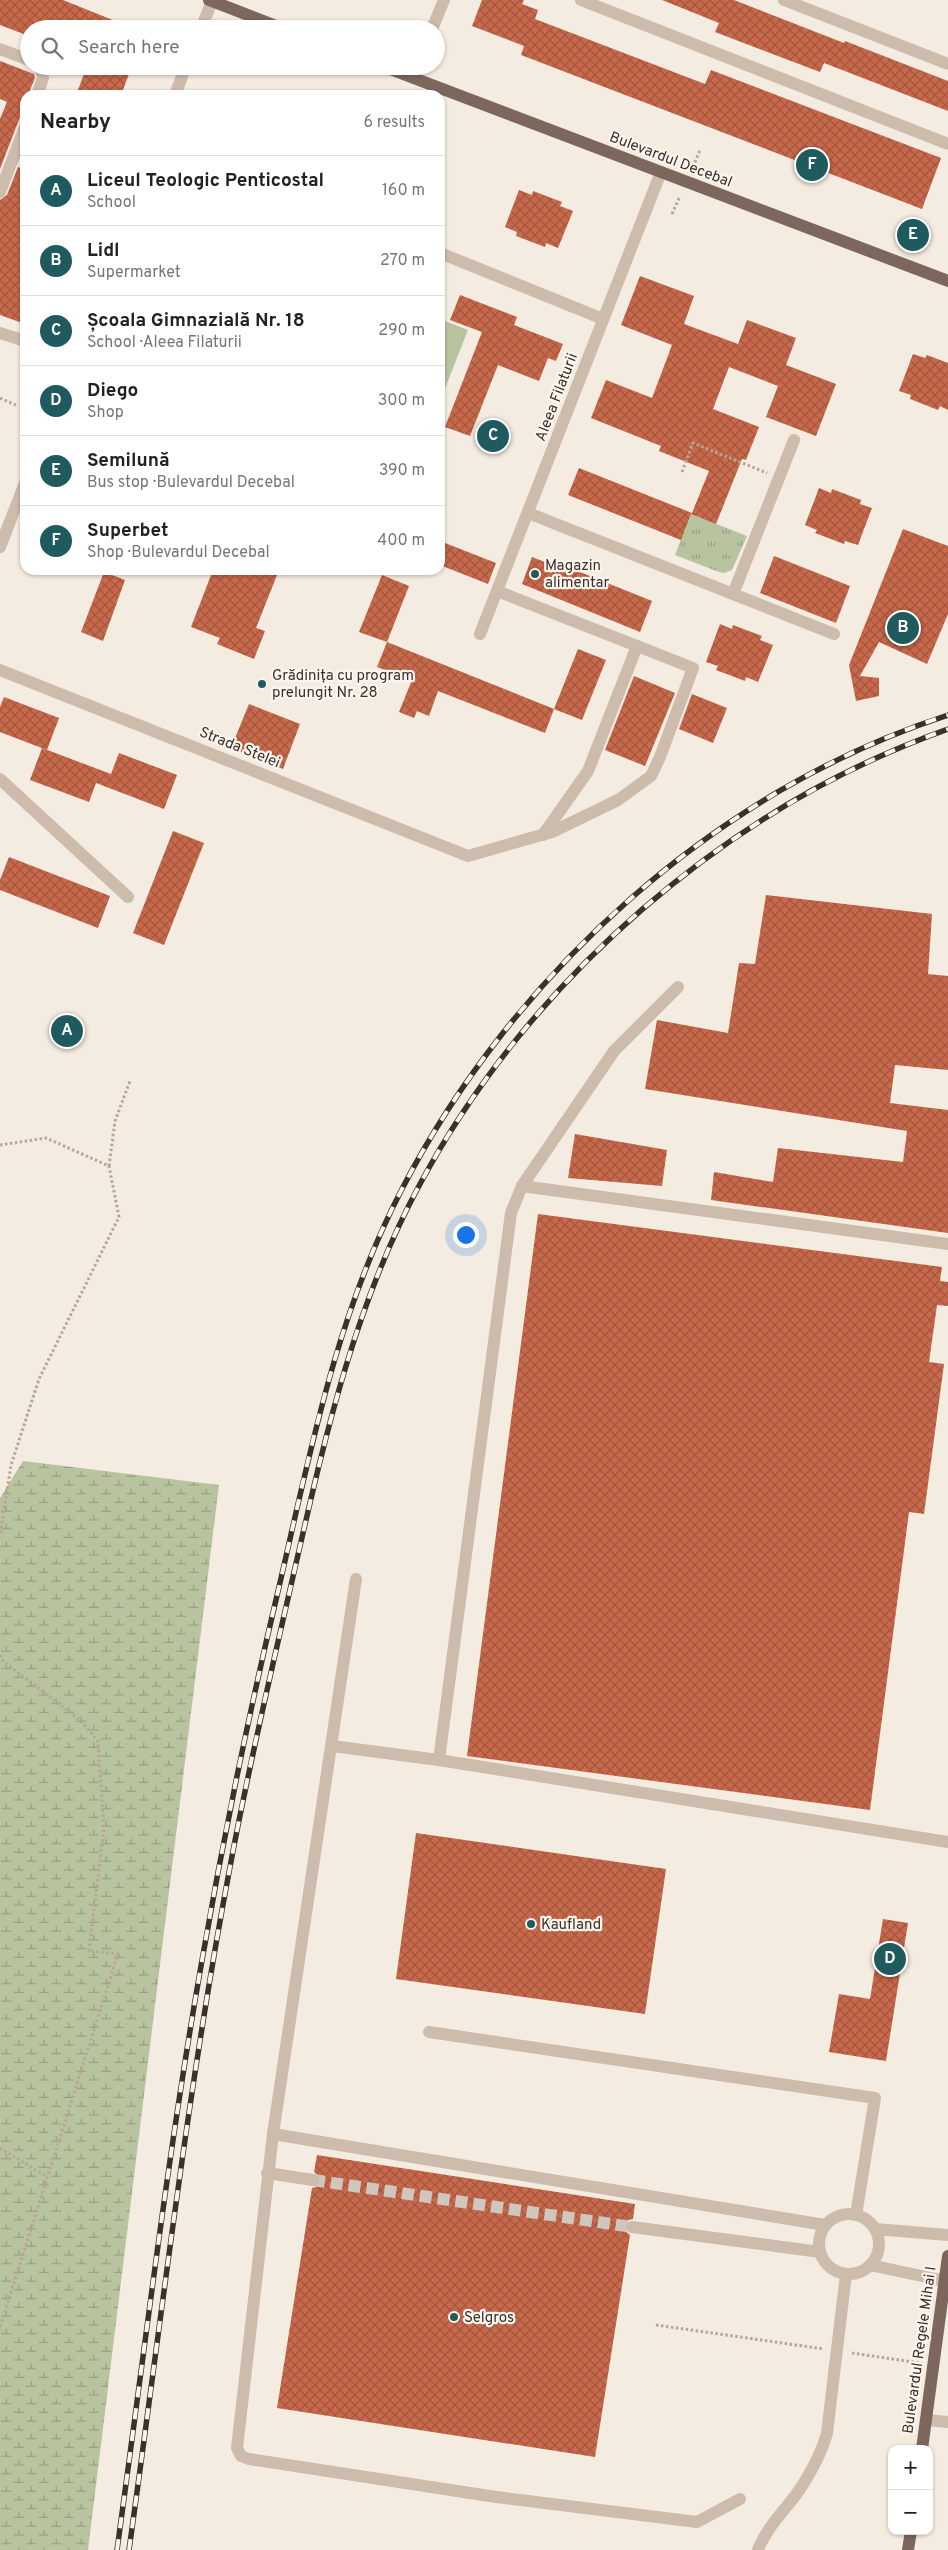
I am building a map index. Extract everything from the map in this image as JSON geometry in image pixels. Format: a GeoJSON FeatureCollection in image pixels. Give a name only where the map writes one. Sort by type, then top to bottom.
{"type":"FeatureCollection","features":[{"type":"Feature","properties":{"kind":"main road"},"geometry":{"type":"LineString","coordinates":[[210,1],[260,20]]}},
{"type":"Feature","properties":{"kind":"main road","name":"Bulevardul Decebal"},"geometry":{"type":"LineString","coordinates":[[423,75],[661,172],[948,281]]}},
{"type":"Feature","properties":{"kind":"main road","name":"Bulevardul Regele Mihai I"},"geometry":{"type":"LineString","coordinates":[[923,2445],[948,2256]]}},
{"type":"Feature","properties":{"kind":"main road"},"geometry":{"type":"LineString","coordinates":[[908,2550],[910,2535]]}},
{"type":"Feature","properties":{"kind":"street"},"geometry":{"type":"LineString","coordinates":[[436,20],[444,0]]}},
{"type":"Feature","properties":{"kind":"street"},"geometry":{"type":"LineString","coordinates":[[581,0],[948,144]]}},
{"type":"Feature","properties":{"kind":"street"},"geometry":{"type":"LineString","coordinates":[[784,0],[948,64]]}},
{"type":"Feature","properties":{"kind":"street"},"geometry":{"type":"LineString","coordinates":[[204,20],[210,1]]}},
{"type":"Feature","properties":{"kind":"street"},"geometry":{"type":"LineString","coordinates":[[0,49],[20,57]]}},
{"type":"Feature","properties":{"kind":"street"},"geometry":{"type":"LineString","coordinates":[[39,90],[42,75]]}},
{"type":"Feature","properties":{"kind":"street"},"geometry":{"type":"LineString","coordinates":[[177,90],[183,75]]}},
{"type":"Feature","properties":{"kind":"street"},"geometry":{"type":"LineString","coordinates":[[0,192],[20,140]]}},
{"type":"Feature","properties":{"kind":"street","name":"Aleea Filaturii"},"geometry":{"type":"LineString","coordinates":[[480,634],[661,172]]}},
{"type":"Feature","properties":{"kind":"street"},"geometry":{"type":"LineString","coordinates":[[445,255],[603,319]]}},
{"type":"Feature","properties":{"kind":"street"},"geometry":{"type":"LineString","coordinates":[[0,333],[20,339]]}},
{"type":"Feature","properties":{"kind":"street"},"geometry":{"type":"LineString","coordinates":[[733,594],[794,440]]}},
{"type":"Feature","properties":{"kind":"street"},"geometry":{"type":"LineString","coordinates":[[0,547],[20,496]]}},
{"type":"Feature","properties":{"kind":"street"},"geometry":{"type":"LineString","coordinates":[[528,513],[834,634]]}},
{"type":"Feature","properties":{"kind":"street"},"geometry":{"type":"LineString","coordinates":[[497,591],[693,668],[660,757],[651,776],[618,800],[543,835]]}},
{"type":"Feature","properties":{"kind":"street"},"geometry":{"type":"LineString","coordinates":[[543,835],[588,771],[637,646]]}},
{"type":"Feature","properties":{"kind":"street","name":"Strada Stelei"},"geometry":{"type":"LineString","coordinates":[[0,670],[468,856],[543,835]]}},
{"type":"Feature","properties":{"kind":"street"},"geometry":{"type":"LineString","coordinates":[[0,779],[128,897]]}},
{"type":"Feature","properties":{"kind":"street"},"geometry":{"type":"LineString","coordinates":[[439,1760],[511,1213],[522,1186],[614,1051],[678,987]]}},
{"type":"Feature","properties":{"kind":"street"},"geometry":{"type":"LineString","coordinates":[[522,1186],[948,1244]]}},
{"type":"Feature","properties":{"kind":"street"},"geometry":{"type":"LineString","coordinates":[[356,1579],[267,2173],[237,2448],[241,2456],[249,2459],[496,2497],[697,2522],[740,2499]]}},
{"type":"Feature","properties":{"kind":"street"},"geometry":{"type":"LineString","coordinates":[[332,1746],[439,1760],[948,1842]]}},
{"type":"Feature","properties":{"kind":"street"},"geometry":{"type":"LineString","coordinates":[[429,2032],[875,2098],[856,2215]]}},
{"type":"Feature","properties":{"kind":"street"},"geometry":{"type":"LineString","coordinates":[[273,2134],[825,2225]]}},
{"type":"Feature","properties":{"kind":"street"},"geometry":{"type":"LineString","coordinates":[[267,2173],[313,2180]]}},
{"type":"Feature","properties":{"kind":"street"},"geometry":{"type":"LineString","coordinates":[[856,2215],[865,2218],[875,2229],[878,2248],[870,2265],[859,2272],[846,2274],[830,2267],[820,2252],[819,2238],[825,2225],[837,2216],[856,2215]]}},
{"type":"Feature","properties":{"kind":"street"},"geometry":{"type":"LineString","coordinates":[[632,2227],[820,2252]]}},
{"type":"Feature","properties":{"kind":"street"},"geometry":{"type":"LineString","coordinates":[[875,2229],[948,2235]]}},
{"type":"Feature","properties":{"kind":"street"},"geometry":{"type":"LineString","coordinates":[[870,2265],[944,2281]]}},
{"type":"Feature","properties":{"kind":"street"},"geometry":{"type":"LineString","coordinates":[[758,2550],[774,2520],[802,2486],[824,2446],[838,2351],[846,2274]]}},
{"type":"Feature","properties":{"kind":"street"},"geometry":{"type":"LineString","coordinates":[[926,2420],[948,2422]]}},
{"type":"Feature","properties":{"kind":"path"},"geometry":{"type":"LineString","coordinates":[[693,167],[700,150]]}},
{"type":"Feature","properties":{"kind":"path"},"geometry":{"type":"LineString","coordinates":[[672,214],[680,196]]}},
{"type":"Feature","properties":{"kind":"path"},"geometry":{"type":"LineString","coordinates":[[0,398],[16,405]]}},
{"type":"Feature","properties":{"kind":"path"},"geometry":{"type":"LineString","coordinates":[[682,472],[693,443],[779,477]]}},
{"type":"Feature","properties":{"kind":"path"},"geometry":{"type":"LineString","coordinates":[[0,1535],[11,1465],[39,1379],[119,1217],[109,1166],[115,1121],[130,1081]]}},
{"type":"Feature","properties":{"kind":"path"},"geometry":{"type":"LineString","coordinates":[[0,1145],[46,1138],[109,1166]]}},
{"type":"Feature","properties":{"kind":"path"},"geometry":{"type":"LineString","coordinates":[[0,1655],[3,1661],[80,1720],[98,1741],[104,1829],[89,1951],[118,1954],[0,2327]]}},
{"type":"Feature","properties":{"kind":"path"},"geometry":{"type":"LineString","coordinates":[[0,2148],[47,2177]]}},
{"type":"Feature","properties":{"kind":"path"},"geometry":{"type":"LineString","coordinates":[[656,2325],[933,2366]]}},
{"type":"Feature","properties":{"kind":"green space"},"geometry":{"type":"Polygon","coordinates":[[[445,321],[468,330],[445,388],[445,321]]]}},
{"type":"Feature","properties":{"kind":"green space"},"geometry":{"type":"Polygon","coordinates":[[[691,514],[747,536],[732,570],[724,573],[719,572],[675,555],[691,514]]]}},
{"type":"Feature","properties":{"kind":"green space"},"geometry":{"type":"Polygon","coordinates":[[[23,1461],[219,1485],[88,2550],[0,2550],[0,1498],[23,1461]]]}},
{"type":"Feature","properties":{"kind":"building"},"geometry":{"type":"Polygon","coordinates":[[[0,0],[63,0],[113,20],[20,20],[20,33],[0,25],[0,0]]]}},
{"type":"Feature","properties":{"kind":"building"},"geometry":{"type":"Polygon","coordinates":[[[482,0],[524,0],[522,4],[538,10],[535,19],[705,84],[711,70],[941,158],[922,209],[521,55],[524,46],[472,26],[482,0]]]}},
{"type":"Feature","properties":{"kind":"building"},"geometry":{"type":"Polygon","coordinates":[[[662,0],[734,0],[844,43],[845,41],[948,81],[948,111],[824,63],[820,72],[715,32],[719,23],[662,0]]]}},
{"type":"Feature","properties":{"kind":"building"},"geometry":{"type":"Polygon","coordinates":[[[0,61],[20,69],[20,75],[34,75],[35,78],[30,90],[20,90],[20,117],[0,169],[0,119],[7,102],[0,99],[0,61]]]}},
{"type":"Feature","properties":{"kind":"building"},"geometry":{"type":"Polygon","coordinates":[[[84,75],[129,75],[123,90],[78,90],[84,75]]]}},
{"type":"Feature","properties":{"kind":"building"},"geometry":{"type":"Polygon","coordinates":[[[18,167],[20,168],[20,322],[0,315],[0,200],[7,195],[18,167]]]}},
{"type":"Feature","properties":{"kind":"building"},"geometry":{"type":"Polygon","coordinates":[[[519,190],[532,195],[533,191],[562,202],[560,206],[573,211],[558,248],[546,243],[545,247],[516,236],[517,232],[505,227],[519,190]]]}},
{"type":"Feature","properties":{"kind":"building"},"geometry":{"type":"Polygon","coordinates":[[[640,276],[694,296],[684,324],[738,344],[747,320],[796,338],[786,365],[836,384],[816,436],[766,417],[778,386],[729,367],[713,409],[759,427],[746,460],[742,459],[716,524],[691,514],[681,540],[568,495],[579,468],[692,513],[709,471],[659,451],[661,446],[591,418],[606,380],[652,398],[672,345],[621,325],[640,276]]]}},
{"type":"Feature","properties":{"kind":"building"},"geometry":{"type":"Polygon","coordinates":[[[460,295],[517,317],[514,325],[563,344],[556,361],[548,358],[539,381],[498,365],[470,436],[445,427],[482,332],[450,320],[460,295]]]}},
{"type":"Feature","properties":{"kind":"building"},"geometry":{"type":"Polygon","coordinates":[[[913,354],[925,358],[927,355],[948,363],[948,410],[940,406],[938,410],[910,399],[911,395],[899,391],[913,354]]]}},
{"type":"Feature","properties":{"kind":"building"},"geometry":{"type":"Polygon","coordinates":[[[819,488],[831,493],[832,489],[861,500],[860,504],[872,508],[858,545],[845,541],[844,544],[815,533],[817,530],[805,525],[819,488]]]}},
{"type":"Feature","properties":{"kind":"building"},"geometry":{"type":"Polygon","coordinates":[[[903,529],[948,546],[948,614],[927,664],[879,642],[860,676],[879,678],[879,696],[856,701],[849,665],[903,529]]]}},
{"type":"Feature","properties":{"kind":"building"},"geometry":{"type":"Polygon","coordinates":[[[445,543],[496,563],[488,584],[445,567],[445,543]]]}},
{"type":"Feature","properties":{"kind":"building"},"geometry":{"type":"Polygon","coordinates":[[[774,556],[850,586],[836,623],[760,593],[774,556]]]}},
{"type":"Feature","properties":{"kind":"building"},"geometry":{"type":"Polygon","coordinates":[[[532,557],[573,573],[575,570],[652,601],[640,632],[522,584],[532,557]]]}},
{"type":"Feature","properties":{"kind":"building"},"geometry":{"type":"Polygon","coordinates":[[[103,575],[112,575],[125,580],[103,641],[81,632],[103,575]]]}},
{"type":"Feature","properties":{"kind":"building"},"geometry":{"type":"Polygon","coordinates":[[[211,575],[277,575],[256,628],[265,631],[254,659],[217,644],[220,638],[191,627],[211,575]]]}},
{"type":"Feature","properties":{"kind":"building"},"geometry":{"type":"Polygon","coordinates":[[[382,575],[409,586],[387,642],[359,632],[382,575]]]}},
{"type":"Feature","properties":{"kind":"building"},"geometry":{"type":"Polygon","coordinates":[[[720,624],[732,629],[733,625],[762,636],[760,640],[773,645],[758,682],[746,677],[745,681],[716,670],[718,666],[706,662],[720,624]]]}},
{"type":"Feature","properties":{"kind":"building"},"geometry":{"type":"Polygon","coordinates":[[[387,642],[554,709],[545,733],[438,691],[429,716],[417,711],[414,718],[399,712],[412,680],[377,667],[387,642]]]}},
{"type":"Feature","properties":{"kind":"building"},"geometry":{"type":"Polygon","coordinates":[[[578,649],[606,660],[582,720],[554,709],[578,649]]]}},
{"type":"Feature","properties":{"kind":"building"},"geometry":{"type":"Polygon","coordinates":[[[634,676],[675,693],[645,766],[605,750],[634,676]]]}},
{"type":"Feature","properties":{"kind":"building"},"geometry":{"type":"Polygon","coordinates":[[[692,694],[727,708],[713,743],[679,729],[692,694]]]}},
{"type":"Feature","properties":{"kind":"building"},"geometry":{"type":"Polygon","coordinates":[[[4,697],[59,718],[47,750],[0,732],[0,707],[4,697]]]}},
{"type":"Feature","properties":{"kind":"building"},"geometry":{"type":"Polygon","coordinates":[[[249,704],[300,724],[283,769],[231,748],[249,704]]]}},
{"type":"Feature","properties":{"kind":"building"},"geometry":{"type":"Polygon","coordinates":[[[42,748],[111,774],[119,753],[177,775],[164,809],[96,783],[89,802],[30,780],[42,748]]]}},
{"type":"Feature","properties":{"kind":"building"},"geometry":{"type":"Polygon","coordinates":[[[173,831],[204,843],[164,945],[133,933],[173,831]]]}},
{"type":"Feature","properties":{"kind":"building"},"geometry":{"type":"Polygon","coordinates":[[[9,857],[110,896],[98,928],[0,890],[0,880],[9,857]]]}},
{"type":"Feature","properties":{"kind":"building"},"geometry":{"type":"Polygon","coordinates":[[[766,895],[932,914],[928,974],[948,976],[948,1070],[895,1065],[890,1103],[948,1110],[948,1233],[711,1200],[714,1172],[773,1182],[778,1148],[903,1162],[907,1131],[645,1089],[657,1020],[728,1033],[739,963],[755,964],[766,895]]]}},
{"type":"Feature","properties":{"kind":"building"},"geometry":{"type":"Polygon","coordinates":[[[575,1134],[667,1150],[662,1186],[568,1178],[575,1134]]]}},
{"type":"Feature","properties":{"kind":"building"},"geometry":{"type":"Polygon","coordinates":[[[538,1214],[942,1267],[940,1281],[948,1282],[948,1306],[937,1305],[929,1362],[944,1364],[924,1514],[909,1512],[870,1810],[467,1756],[538,1214]]]}},
{"type":"Feature","properties":{"kind":"building","name":"Kaufland"},"geometry":{"type":"Polygon","coordinates":[[[416,1833],[666,1869],[645,2014],[396,1979],[416,1833]]]}},
{"type":"Feature","properties":{"kind":"building"},"geometry":{"type":"Polygon","coordinates":[[[883,1919],[908,1923],[886,2061],[829,2052],[839,1994],[870,1999],[883,1919]]]}},
{"type":"Feature","properties":{"kind":"building","name":"Selgros"},"geometry":{"type":"Polygon","coordinates":[[[317,2155],[635,2204],[633,2219],[628,2220],[624,2225],[625,2231],[630,2235],[595,2457],[277,2408],[312,2188],[321,2182],[320,2177],[314,2172],[317,2155]]]}},
{"type":"Feature","properties":{"kind":"tunnel"},"geometry":{"type":"LineString","coordinates":[[313,2180],[632,2227]]}},
{"type":"Feature","properties":{"kind":"railway"},"geometry":{"type":"LineString","coordinates":[[117,2550],[177,2111],[227,1823],[302,1484],[343,1334],[359,1285],[379,1237],[402,1189],[448,1110],[502,1035],[562,964],[630,900],[703,841],[780,790],[862,748],[948,715]]}},
{"type":"Feature","properties":{"kind":"railway"},"geometry":{"type":"LineString","coordinates":[[129,2550],[188,2122],[215,1952],[243,1802],[324,1444],[355,1338],[373,1286],[395,1234],[420,1184],[465,1109],[518,1037],[577,971],[643,909],[713,853],[788,804],[867,763],[948,729]]}},
{"type":"Feature","properties":{"kind":"place","name":"Superbet"},"geometry":{"type":"Point","coordinates":[812,165]}},
{"type":"Feature","properties":{"kind":"place","name":"Semilună"},"geometry":{"type":"Point","coordinates":[913,235]}},
{"type":"Feature","properties":{"kind":"place","name":"Școala Gimnazială Nr. 18"},"geometry":{"type":"Point","coordinates":[493,436]}},
{"type":"Feature","properties":{"kind":"place","name":"Magazin alimentar"},"geometry":{"type":"Point","coordinates":[535,574]}},
{"type":"Feature","properties":{"kind":"place","name":"Lidl"},"geometry":{"type":"Point","coordinates":[903,628]}},
{"type":"Feature","properties":{"kind":"place","name":"Grădinița cu program prelungit Nr. 28"},"geometry":{"type":"Point","coordinates":[262,684]}},
{"type":"Feature","properties":{"kind":"place","name":"Liceul Teologic Penticostal"},"geometry":{"type":"Point","coordinates":[67,1031]}},
{"type":"Feature","properties":{"kind":"place","name":"Kaufland"},"geometry":{"type":"Point","coordinates":[531,1924]}},
{"type":"Feature","properties":{"kind":"place","name":"Diego"},"geometry":{"type":"Point","coordinates":[890,1959]}},
{"type":"Feature","properties":{"kind":"place","name":"Selgros"},"geometry":{"type":"Point","coordinates":[454,2317]}}]}
